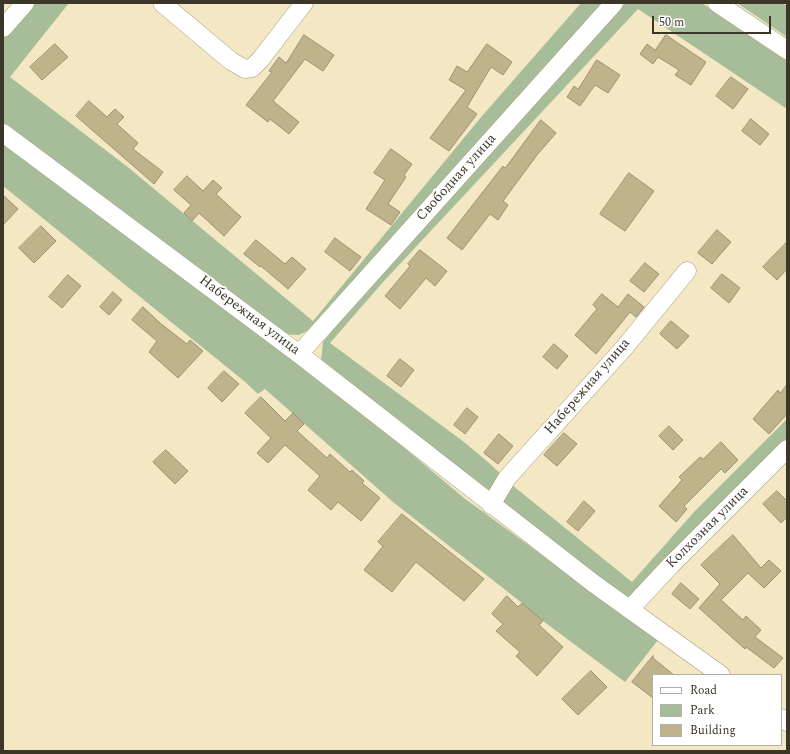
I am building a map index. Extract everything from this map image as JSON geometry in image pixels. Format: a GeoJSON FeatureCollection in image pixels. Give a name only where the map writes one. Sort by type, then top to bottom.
{"type":"FeatureCollection","features":[{"type":"Feature","properties":{"kind":"street"},"geometry":{"type":"LineString","coordinates":[[3,28],[25,3]]}},
{"type":"Feature","properties":{"kind":"street"},"geometry":{"type":"LineString","coordinates":[[162,3],[231,61],[245,69],[252,68],[260,60],[304,3]]}},
{"type":"Feature","properties":{"kind":"street","name":"Свободная улица"},"geometry":{"type":"LineString","coordinates":[[300,354],[614,3]]}},
{"type":"Feature","properties":{"kind":"street"},"geometry":{"type":"LineString","coordinates":[[717,3],[787,50]]}},
{"type":"Feature","properties":{"kind":"street","name":"Набережная улица"},"geometry":{"type":"LineString","coordinates":[[3,133],[300,354],[491,505],[593,583],[720,674]]}},
{"type":"Feature","properties":{"kind":"street","name":"Набережная улица"},"geometry":{"type":"LineString","coordinates":[[491,505],[508,478],[624,348],[687,271]]}},
{"type":"Feature","properties":{"kind":"street","name":"Колхозная улица"},"geometry":{"type":"LineString","coordinates":[[630,609],[671,565],[787,449]]}},
{"type":"Feature","properties":{"kind":"green space"},"geometry":{"type":"Polygon","coordinates":[[[33,3],[69,3],[10,77],[129,168],[313,321],[482,116],[581,3],[604,3],[316,326],[299,335],[281,334],[261,320],[3,124],[3,38],[33,3]]]}},
{"type":"Feature","properties":{"kind":"green space"},"geometry":{"type":"Polygon","coordinates":[[[625,3],[702,3],[787,61],[787,109],[638,9],[384,281],[330,343],[464,442],[512,485],[632,582],[694,512],[787,419],[787,440],[664,563],[637,593],[627,598],[321,361],[323,342],[346,313],[625,3]]]}},
{"type":"Feature","properties":{"kind":"green space"},"geometry":{"type":"Polygon","coordinates":[[[737,3],[782,3],[787,6],[787,37],[737,3]]]}},
{"type":"Feature","properties":{"kind":"green space"},"geometry":{"type":"Polygon","coordinates":[[[3,141],[171,266],[395,440],[464,498],[658,640],[625,682],[543,621],[393,502],[265,389],[258,394],[244,381],[3,186],[3,141]]]}},
{"type":"Feature","properties":{"kind":"building"},"geometry":{"type":"Polygon","coordinates":[[[304,35],[334,55],[323,71],[305,59],[273,101],[299,122],[289,134],[270,119],[268,122],[246,105],[272,72],[269,71],[279,57],[286,63],[304,35]]]}},
{"type":"Feature","properties":{"kind":"building"},"geometry":{"type":"Polygon","coordinates":[[[666,35],[706,62],[691,85],[675,75],[679,70],[658,57],[653,64],[640,54],[647,44],[655,50],[666,35]]]}},
{"type":"Feature","properties":{"kind":"building"},"geometry":{"type":"Polygon","coordinates":[[[55,44],[68,57],[42,80],[30,67],[55,44]]]}},
{"type":"Feature","properties":{"kind":"building"},"geometry":{"type":"Polygon","coordinates":[[[487,44],[512,62],[503,75],[491,67],[467,107],[477,114],[449,151],[430,138],[466,90],[449,80],[457,66],[467,72],[487,44]]]}},
{"type":"Feature","properties":{"kind":"building"},"geometry":{"type":"Polygon","coordinates":[[[597,60],[620,75],[608,93],[595,85],[580,106],[567,97],[574,86],[578,89],[597,60]]]}},
{"type":"Feature","properties":{"kind":"building"},"geometry":{"type":"Polygon","coordinates":[[[731,77],[748,89],[733,109],[716,96],[731,77]]]}},
{"type":"Feature","properties":{"kind":"building"},"geometry":{"type":"Polygon","coordinates":[[[89,101],[107,117],[115,109],[124,117],[117,124],[138,143],[133,149],[163,172],[154,184],[76,116],[89,101]]]}},
{"type":"Feature","properties":{"kind":"building"},"geometry":{"type":"Polygon","coordinates":[[[751,119],[769,134],[760,145],[742,131],[751,119]]]}},
{"type":"Feature","properties":{"kind":"building"},"geometry":{"type":"Polygon","coordinates":[[[541,120],[556,133],[537,155],[503,201],[508,205],[498,220],[490,214],[462,250],[447,238],[503,166],[505,168],[541,120]]]}},
{"type":"Feature","properties":{"kind":"building"},"geometry":{"type":"Polygon","coordinates":[[[391,149],[412,164],[404,175],[406,177],[388,204],[400,212],[391,225],[366,209],[385,180],[374,173],[391,149]]]}},
{"type":"Feature","properties":{"kind":"building"},"geometry":{"type":"Polygon","coordinates":[[[629,173],[654,191],[625,231],[600,214],[629,173]]]}},
{"type":"Feature","properties":{"kind":"building"},"geometry":{"type":"Polygon","coordinates":[[[187,176],[203,191],[213,180],[222,188],[216,194],[241,217],[224,236],[199,213],[192,221],[184,213],[191,205],[174,190],[187,176]]]}},
{"type":"Feature","properties":{"kind":"building"},"geometry":{"type":"Polygon","coordinates":[[[3,195],[18,209],[3,225],[3,195]]]}},
{"type":"Feature","properties":{"kind":"building"},"geometry":{"type":"Polygon","coordinates":[[[41,226],[56,241],[34,263],[19,248],[41,226]]]}},
{"type":"Feature","properties":{"kind":"building"},"geometry":{"type":"Polygon","coordinates":[[[717,230],[731,242],[712,264],[698,253],[717,230]]]}},
{"type":"Feature","properties":{"kind":"building"},"geometry":{"type":"Polygon","coordinates":[[[335,238],[361,257],[350,271],[325,252],[335,238]]]}},
{"type":"Feature","properties":{"kind":"building"},"geometry":{"type":"Polygon","coordinates":[[[256,240],[285,264],[292,257],[306,269],[288,289],[244,254],[256,240]]]}},
{"type":"Feature","properties":{"kind":"building"},"geometry":{"type":"Polygon","coordinates":[[[787,242],[787,269],[777,280],[763,267],[787,242]]]}},
{"type":"Feature","properties":{"kind":"building"},"geometry":{"type":"Polygon","coordinates":[[[420,250],[447,271],[435,286],[426,278],[400,309],[385,296],[410,266],[408,264],[420,250]]]}},
{"type":"Feature","properties":{"kind":"building"},"geometry":{"type":"Polygon","coordinates":[[[645,263],[659,274],[644,292],[630,281],[645,263]]]}},
{"type":"Feature","properties":{"kind":"building"},"geometry":{"type":"Polygon","coordinates":[[[722,274],[740,288],[729,303],[711,288],[722,274]]]}},
{"type":"Feature","properties":{"kind":"building"},"geometry":{"type":"Polygon","coordinates":[[[68,275],[81,286],[62,308],[49,297],[68,275]]]}},
{"type":"Feature","properties":{"kind":"building"},"geometry":{"type":"Polygon","coordinates":[[[113,292],[122,300],[109,315],[100,307],[113,292]]]}},
{"type":"Feature","properties":{"kind":"building"},"geometry":{"type":"Polygon","coordinates":[[[602,294],[618,307],[628,294],[644,307],[636,317],[630,312],[596,354],[575,335],[597,309],[593,305],[602,294]]]}},
{"type":"Feature","properties":{"kind":"building"},"geometry":{"type":"Polygon","coordinates":[[[143,307],[160,323],[187,344],[190,340],[203,351],[178,378],[149,352],[157,341],[132,320],[143,307]]]}},
{"type":"Feature","properties":{"kind":"building"},"geometry":{"type":"Polygon","coordinates":[[[671,321],[689,336],[677,349],[660,334],[671,321]]]}},
{"type":"Feature","properties":{"kind":"building"},"geometry":{"type":"Polygon","coordinates":[[[554,344],[568,356],[557,369],[543,357],[554,344]]]}},
{"type":"Feature","properties":{"kind":"building"},"geometry":{"type":"Polygon","coordinates":[[[400,359],[414,370],[401,387],[387,376],[400,359]]]}},
{"type":"Feature","properties":{"kind":"building"},"geometry":{"type":"Polygon","coordinates":[[[224,371],[239,384],[222,402],[208,388],[224,371]]]}},
{"type":"Feature","properties":{"kind":"building"},"geometry":{"type":"Polygon","coordinates":[[[787,385],[787,414],[769,434],[753,419],[778,390],[780,393],[787,385]]]}},
{"type":"Feature","properties":{"kind":"building"},"geometry":{"type":"Polygon","coordinates":[[[261,397],[285,421],[293,413],[304,424],[297,431],[327,458],[330,454],[350,472],[352,470],[364,481],[362,483],[380,498],[361,521],[338,502],[331,510],[308,490],[320,476],[285,445],[268,463],[257,453],[271,438],[245,413],[261,397]]]}},
{"type":"Feature","properties":{"kind":"building"},"geometry":{"type":"Polygon","coordinates":[[[467,408],[478,417],[465,434],[454,425],[467,408]]]}},
{"type":"Feature","properties":{"kind":"building"},"geometry":{"type":"Polygon","coordinates":[[[669,426],[683,440],[673,450],[659,436],[669,426]]]}},
{"type":"Feature","properties":{"kind":"building"},"geometry":{"type":"Polygon","coordinates":[[[564,433],[577,444],[557,466],[544,455],[564,433]]]}},
{"type":"Feature","properties":{"kind":"building"},"geometry":{"type":"Polygon","coordinates":[[[499,434],[513,446],[498,464],[484,453],[499,434]]]}},
{"type":"Feature","properties":{"kind":"building"},"geometry":{"type":"Polygon","coordinates":[[[721,442],[738,460],[725,473],[721,469],[684,506],[687,509],[676,522],[659,506],[682,480],[679,477],[700,457],[703,459],[721,442]]]}},
{"type":"Feature","properties":{"kind":"building"},"geometry":{"type":"Polygon","coordinates":[[[166,450],[188,471],[175,484],[153,462],[166,450]]]}},
{"type":"Feature","properties":{"kind":"building"},"geometry":{"type":"Polygon","coordinates":[[[777,491],[787,501],[787,517],[781,523],[763,504],[777,491]]]}},
{"type":"Feature","properties":{"kind":"building"},"geometry":{"type":"Polygon","coordinates":[[[584,501],[595,511],[578,531],[567,522],[584,501]]]}},
{"type":"Feature","properties":{"kind":"building"},"geometry":{"type":"Polygon","coordinates":[[[402,514],[484,579],[464,601],[416,562],[392,592],[364,570],[383,546],[378,542],[402,514]]]}},
{"type":"Feature","properties":{"kind":"building"},"geometry":{"type":"Polygon","coordinates":[[[733,535],[761,568],[769,560],[781,571],[764,588],[748,573],[721,600],[743,620],[746,616],[761,630],[755,637],[783,658],[774,668],[746,647],[745,649],[699,608],[720,584],[701,565],[733,535]]]}},
{"type":"Feature","properties":{"kind":"building"},"geometry":{"type":"Polygon","coordinates":[[[681,583],[699,599],[690,609],[672,594],[681,583]]]}},
{"type":"Feature","properties":{"kind":"building"},"geometry":{"type":"Polygon","coordinates":[[[507,596],[518,607],[522,603],[543,621],[539,625],[563,647],[537,676],[516,656],[520,652],[496,631],[503,624],[492,614],[507,596]]]}},
{"type":"Feature","properties":{"kind":"building"},"geometry":{"type":"Polygon","coordinates":[[[653,656],[653,658],[673,674],[652,674],[652,697],[632,682],[653,656]]]}},
{"type":"Feature","properties":{"kind":"building"},"geometry":{"type":"Polygon","coordinates":[[[591,671],[607,687],[578,715],[562,699],[591,671]]]}}]}
